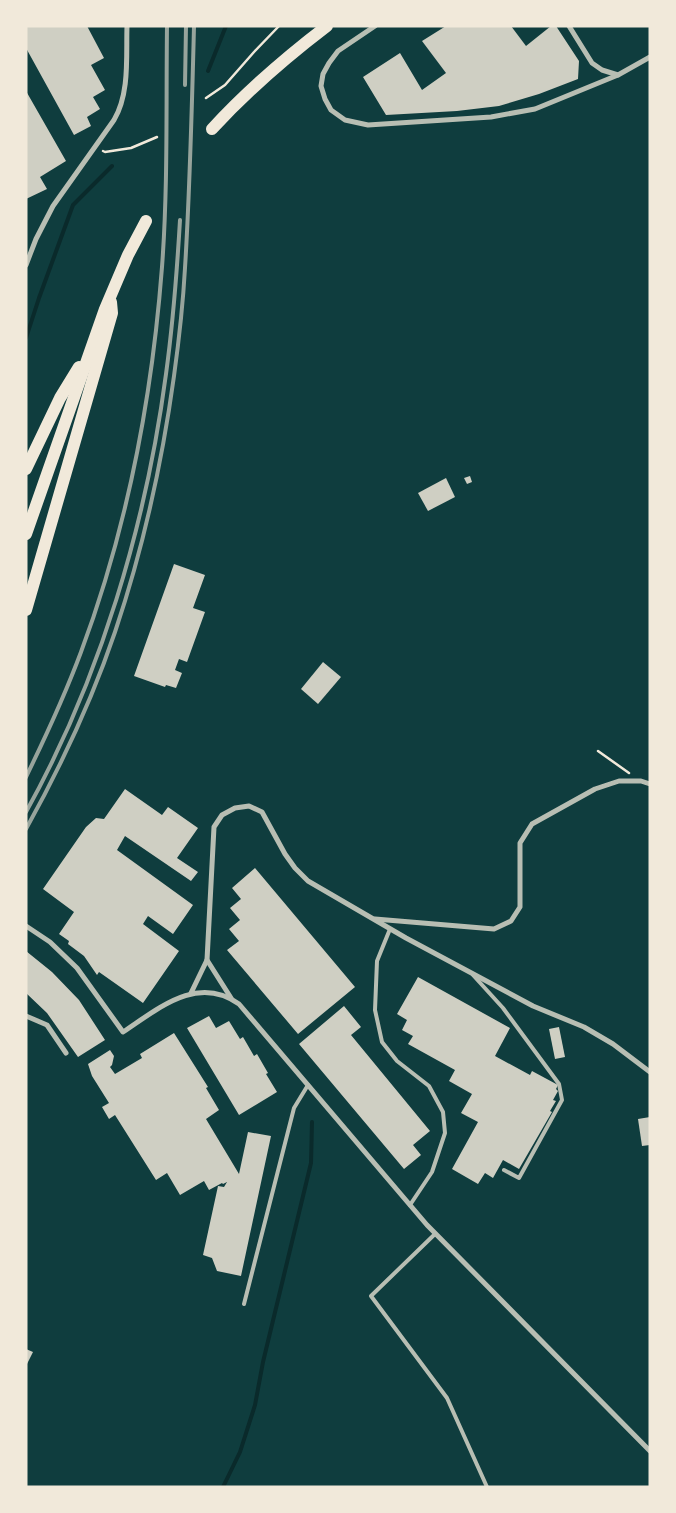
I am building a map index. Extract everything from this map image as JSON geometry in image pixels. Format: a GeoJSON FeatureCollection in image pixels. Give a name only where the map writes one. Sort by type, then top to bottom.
{"type":"FeatureCollection","features":[{"type":"Feature","properties":{"kind":"main road"},"geometry":{"type":"LineString","coordinates":[[212,129],[274,67],[327,26]]}},
{"type":"Feature","properties":{"kind":"main road"},"geometry":{"type":"LineString","coordinates":[[26,534],[111,293],[146,221]]}},
{"type":"Feature","properties":{"kind":"main road"},"geometry":{"type":"LineString","coordinates":[[26,610],[112,313],[111,293]]}},
{"type":"Feature","properties":{"kind":"main road"},"geometry":{"type":"LineString","coordinates":[[26,469],[60,398],[92,346]]}},
{"type":"Feature","properties":{"kind":"street"},"geometry":{"type":"LineString","coordinates":[[26,265],[36,239],[53,206],[114,120],[121,107],[124,92],[127,26]]}},
{"type":"Feature","properties":{"kind":"street"},"geometry":{"type":"LineString","coordinates":[[375,26],[338,51],[328,63],[323,74],[322,86],[324,99],[331,110],[345,120],[368,125],[491,117],[535,109],[618,75],[650,57]]}},
{"type":"Feature","properties":{"kind":"street"},"geometry":{"type":"LineString","coordinates":[[569,26],[592,63],[602,70],[618,75]]}},
{"type":"Feature","properties":{"kind":"street"},"geometry":{"type":"LineString","coordinates":[[372,919],[494,929],[511,921],[520,907],[520,843],[532,824],[595,789],[619,781],[641,780],[650,784]]}},
{"type":"Feature","properties":{"kind":"street"},"geometry":{"type":"LineString","coordinates":[[191,993],[207,960],[214,827],[222,815],[235,808],[250,806],[262,812],[284,854],[308,882],[472,974],[533,1006],[584,1027],[613,1044],[650,1072]]}},
{"type":"Feature","properties":{"kind":"street"},"geometry":{"type":"LineString","coordinates":[[26,926],[50,942],[78,968],[123,1032],[166,1004],[191,993],[210,992],[231,998]]}},
{"type":"Feature","properties":{"kind":"street"},"geometry":{"type":"LineString","coordinates":[[207,960],[231,998],[239,1004],[435,1234],[650,1451]]}},
{"type":"Feature","properties":{"kind":"street"},"geometry":{"type":"LineString","coordinates":[[26,1016],[47,1025],[66,1053]]}},
{"type":"Feature","properties":{"kind":"lane"},"geometry":{"type":"LineString","coordinates":[[390,929],[377,961],[375,1010],[382,1042],[397,1061],[429,1086],[443,1112],[444,1133],[432,1172],[410,1205]]}},
{"type":"Feature","properties":{"kind":"lane"},"geometry":{"type":"LineString","coordinates":[[472,974],[503,1008],[559,1084],[562,1100],[519,1178],[504,1170]]}},
{"type":"Feature","properties":{"kind":"lane"},"geometry":{"type":"LineString","coordinates":[[244,1304],[294,1108],[308,1085]]}},
{"type":"Feature","properties":{"kind":"lane"},"geometry":{"type":"LineString","coordinates":[[435,1234],[371,1296],[447,1398],[487,1487]]}},
{"type":"Feature","properties":{"kind":"path"},"geometry":{"type":"LineString","coordinates":[[206,98],[225,85],[279,26]]}},
{"type":"Feature","properties":{"kind":"path"},"geometry":{"type":"LineString","coordinates":[[105,152],[131,148],[157,137]]}},
{"type":"Feature","properties":{"kind":"path"},"geometry":{"type":"LineString","coordinates":[[598,751],[641,780]]}},
{"type":"Feature","properties":{"kind":"building"},"geometry":{"type":"Polygon","coordinates":[[[26,26],[87,26],[104,58],[91,65],[105,90],[93,97],[100,109],[87,117],[91,126],[74,135],[26,48],[26,26]]]}},
{"type":"Feature","properties":{"kind":"building"},"geometry":{"type":"Polygon","coordinates":[[[446,26],[511,26],[526,46],[551,26],[556,26],[579,61],[578,79],[539,94],[499,106],[457,111],[386,115],[363,77],[400,53],[422,90],[446,73],[422,41],[446,26]]]}},
{"type":"Feature","properties":{"kind":"building"},"geometry":{"type":"Polygon","coordinates":[[[26,91],[66,161],[40,177],[47,189],[26,199],[26,91]]]}},
{"type":"Feature","properties":{"kind":"building"},"geometry":{"type":"Polygon","coordinates":[[[470,476],[472,482],[467,484],[464,478],[470,476]]]}},
{"type":"Feature","properties":{"kind":"building"},"geometry":{"type":"Polygon","coordinates":[[[446,478],[455,497],[428,511],[418,493],[446,478]]]}},
{"type":"Feature","properties":{"kind":"building"},"geometry":{"type":"Polygon","coordinates":[[[174,564],[205,575],[193,608],[205,612],[187,662],[179,659],[175,670],[182,673],[176,688],[166,685],[165,687],[134,676],[174,564]]]}},
{"type":"Feature","properties":{"kind":"building"},"geometry":{"type":"Polygon","coordinates":[[[323,662],[341,677],[318,704],[301,689],[323,662]]]}},
{"type":"Feature","properties":{"kind":"building"},"geometry":{"type":"Polygon","coordinates":[[[125,789],[162,815],[168,807],[198,828],[177,858],[198,872],[191,881],[125,836],[117,850],[193,905],[173,934],[148,916],[143,924],[179,951],[143,1003],[99,972],[97,975],[84,956],[68,944],[69,941],[59,934],[74,912],[43,889],[86,827],[96,818],[104,819],[125,789]]]}},
{"type":"Feature","properties":{"kind":"building"},"geometry":{"type":"Polygon","coordinates":[[[255,868],[355,987],[298,1034],[227,950],[239,941],[229,929],[240,920],[230,908],[241,899],[232,888],[255,868]]]}},
{"type":"Feature","properties":{"kind":"building"},"geometry":{"type":"Polygon","coordinates":[[[26,951],[52,972],[79,1000],[105,1040],[78,1057],[47,1013],[26,993],[26,951]]]}},
{"type":"Feature","properties":{"kind":"building"},"geometry":{"type":"Polygon","coordinates":[[[418,977],[510,1028],[495,1056],[530,1075],[532,1071],[558,1085],[556,1089],[558,1091],[553,1100],[556,1101],[550,1111],[552,1112],[519,1169],[503,1160],[493,1178],[485,1173],[478,1184],[452,1169],[478,1122],[461,1113],[472,1094],[449,1081],[455,1070],[408,1044],[413,1036],[402,1030],[407,1020],[397,1014],[418,977]]]}},
{"type":"Feature","properties":{"kind":"building"},"geometry":{"type":"Polygon","coordinates":[[[344,1006],[361,1027],[351,1035],[430,1131],[413,1145],[421,1155],[404,1169],[299,1044],[344,1006]]]}},
{"type":"Feature","properties":{"kind":"building"},"geometry":{"type":"Polygon","coordinates":[[[209,1016],[216,1028],[229,1021],[240,1039],[243,1037],[254,1056],[257,1054],[277,1092],[239,1115],[187,1028],[209,1016]]]}},
{"type":"Feature","properties":{"kind":"building"},"geometry":{"type":"Polygon","coordinates":[[[559,1027],[565,1057],[555,1059],[549,1029],[559,1027]]]}},
{"type":"Feature","properties":{"kind":"building"},"geometry":{"type":"Polygon","coordinates":[[[174,1033],[208,1087],[206,1088],[219,1110],[206,1119],[239,1174],[248,1132],[271,1136],[241,1276],[217,1271],[212,1258],[203,1255],[218,1186],[224,1187],[227,1182],[222,1183],[209,1190],[204,1181],[180,1195],[167,1173],[156,1180],[115,1115],[109,1119],[102,1107],[109,1103],[92,1076],[88,1064],[110,1050],[114,1056],[110,1067],[115,1074],[142,1058],[140,1054],[174,1033]]]}},
{"type":"Feature","properties":{"kind":"building"},"geometry":{"type":"Polygon","coordinates":[[[650,1117],[650,1145],[642,1146],[638,1119],[650,1117]]]}},
{"type":"Feature","properties":{"kind":"building"},"geometry":{"type":"Polygon","coordinates":[[[26,1349],[33,1352],[26,1366],[26,1349]]]}},
{"type":"Feature","properties":{"kind":"waterway"},"geometry":{"type":"LineString","coordinates":[[208,71],[226,26]]}},
{"type":"Feature","properties":{"kind":"waterway"},"geometry":{"type":"LineString","coordinates":[[26,338],[73,205],[112,166]]}},
{"type":"Feature","properties":{"kind":"waterway"},"geometry":{"type":"LineString","coordinates":[[223,1487],[240,1452],[255,1405],[263,1362],[311,1163],[312,1122]]}},
{"type":"Feature","properties":{"kind":"railway"},"geometry":{"type":"LineString","coordinates":[[26,777],[68,684],[97,606],[112,558],[135,462],[152,365],[162,267],[166,177],[167,26]]}},
{"type":"Feature","properties":{"kind":"railway"},"geometry":{"type":"LineString","coordinates":[[185,85],[186,26]]}},
{"type":"Feature","properties":{"kind":"railway"},"geometry":{"type":"LineString","coordinates":[[26,829],[75,732],[115,632],[143,537],[164,441],[174,376],[183,295],[190,178],[194,26]]}},
{"type":"Feature","properties":{"kind":"railway"},"geometry":{"type":"LineString","coordinates":[[26,812],[76,709],[98,655],[132,544],[146,487],[166,374],[171,336],[180,220]]}}]}
